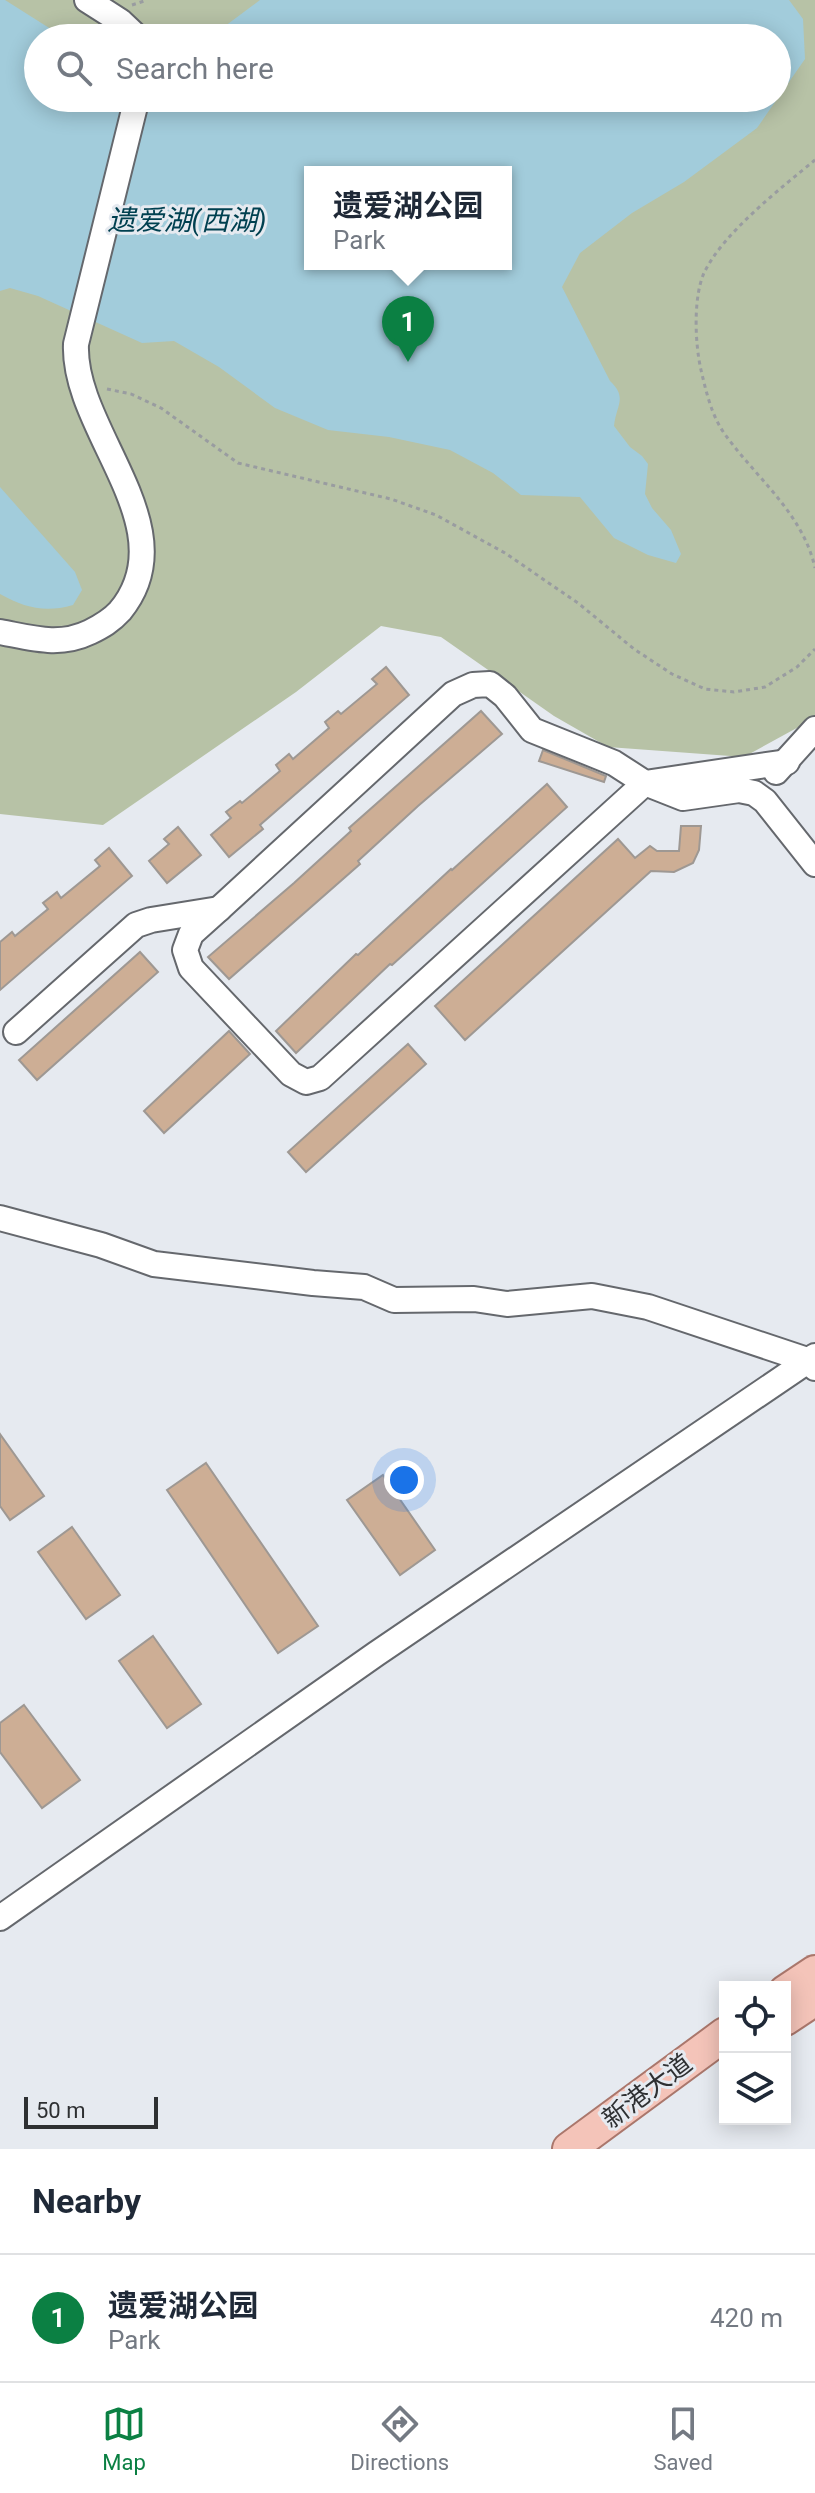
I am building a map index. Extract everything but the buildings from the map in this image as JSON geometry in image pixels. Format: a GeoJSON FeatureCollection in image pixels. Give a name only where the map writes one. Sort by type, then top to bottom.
{"type":"FeatureCollection","features":[{"type":"Feature","properties":{"kind":"main road"},"geometry":{"type":"LineString","coordinates":[[791,1988],[815,1972]]}},
{"type":"Feature","properties":{"kind":"main road"},"geometry":{"type":"LineString","coordinates":[[791,2015],[815,1999]]}},
{"type":"Feature","properties":{"kind":"main road","name":"新港大道"},"geometry":{"type":"LineString","coordinates":[[569,2149],[719,2038]]}},
{"type":"Feature","properties":{"kind":"main road","name":"新港大道"},"geometry":{"type":"LineString","coordinates":[[604,2149],[719,2065]]}},
{"type":"Feature","properties":{"kind":"street"},"geometry":{"type":"LineString","coordinates":[[87,0],[123,24]]}},
{"type":"Feature","properties":{"kind":"street"},"geometry":{"type":"LineString","coordinates":[[0,632],[53,642],[69,640],[109,623],[135,587],[142,542],[136,516],[83,387],[77,367],[76,344],[134,112]]}},
{"type":"Feature","properties":{"kind":"street"},"geometry":{"type":"LineString","coordinates":[[787,762],[645,783],[320,1078],[306,1082],[291,1074],[191,968],[185,950],[191,934],[453,694],[473,685],[490,684],[505,696],[532,730],[614,763],[645,783],[683,798],[739,790],[754,793],[765,801],[815,864]]}},
{"type":"Feature","properties":{"kind":"street"},"geometry":{"type":"LineString","coordinates":[[754,793],[787,762],[815,729]]}},
{"type":"Feature","properties":{"kind":"street"},"geometry":{"type":"LineString","coordinates":[[16,1032],[136,925],[219,909]]}},
{"type":"Feature","properties":{"kind":"street"},"geometry":{"type":"LineString","coordinates":[[0,1218],[101,1245],[154,1264],[364,1287],[394,1300],[474,1299],[507,1304],[592,1296],[648,1307],[812,1361]]}},
{"type":"Feature","properties":{"kind":"street"},"geometry":{"type":"LineString","coordinates":[[0,1918],[376,1654],[812,1361]]}},
{"type":"Feature","properties":{"kind":"path"},"geometry":{"type":"LineString","coordinates":[[815,160],[760,206],[725,243],[704,274],[696,325],[697,353],[708,399],[722,431],[791,513],[812,553],[815,568]]}},
{"type":"Feature","properties":{"kind":"path"},"geometry":{"type":"LineString","coordinates":[[83,387],[131,394],[161,408],[238,463],[391,499],[436,515],[505,553],[578,603],[634,649],[672,674],[705,689],[734,692],[765,687],[797,667],[815,649]]}},
{"type":"Feature","properties":{"kind":"green space"},"geometry":{"type":"Polygon","coordinates":[[[0,0],[815,0],[815,718],[744,757],[608,747],[554,716],[441,637],[381,626],[296,692],[103,825],[0,814],[0,0]]]}},
{"type":"Feature","properties":{"kind":"water","name":"遗爱湖(西湖)"},"geometry":{"type":"Polygon","coordinates":[[[0,0],[5,0],[43,24],[24,24],[24,112],[768,112],[757,128],[684,182],[632,213],[580,253],[562,287],[620,397],[614,426],[648,464],[645,494],[652,508],[671,530],[681,554],[676,563],[648,555],[614,538],[580,497],[521,495],[493,473],[450,450],[389,437],[328,430],[275,408],[219,367],[174,341],[142,343],[38,296],[10,288],[0,291],[0,0]]]}},
{"type":"Feature","properties":{"kind":"water","name":"遗爱湖(西湖)"},"geometry":{"type":"Polygon","coordinates":[[[260,0],[789,0],[803,19],[805,59],[791,79],[791,24],[228,24],[260,0]]]}},
{"type":"Feature","properties":{"kind":"water"},"geometry":{"type":"Polygon","coordinates":[[[0,487],[75,572],[82,590],[73,605],[53,609],[35,608],[0,594],[0,487]]]}},
{"type":"Feature","properties":{"kind":"place","name":"遗爱湖公园"},"geometry":{"type":"Point","coordinates":[408,362]}}]}
